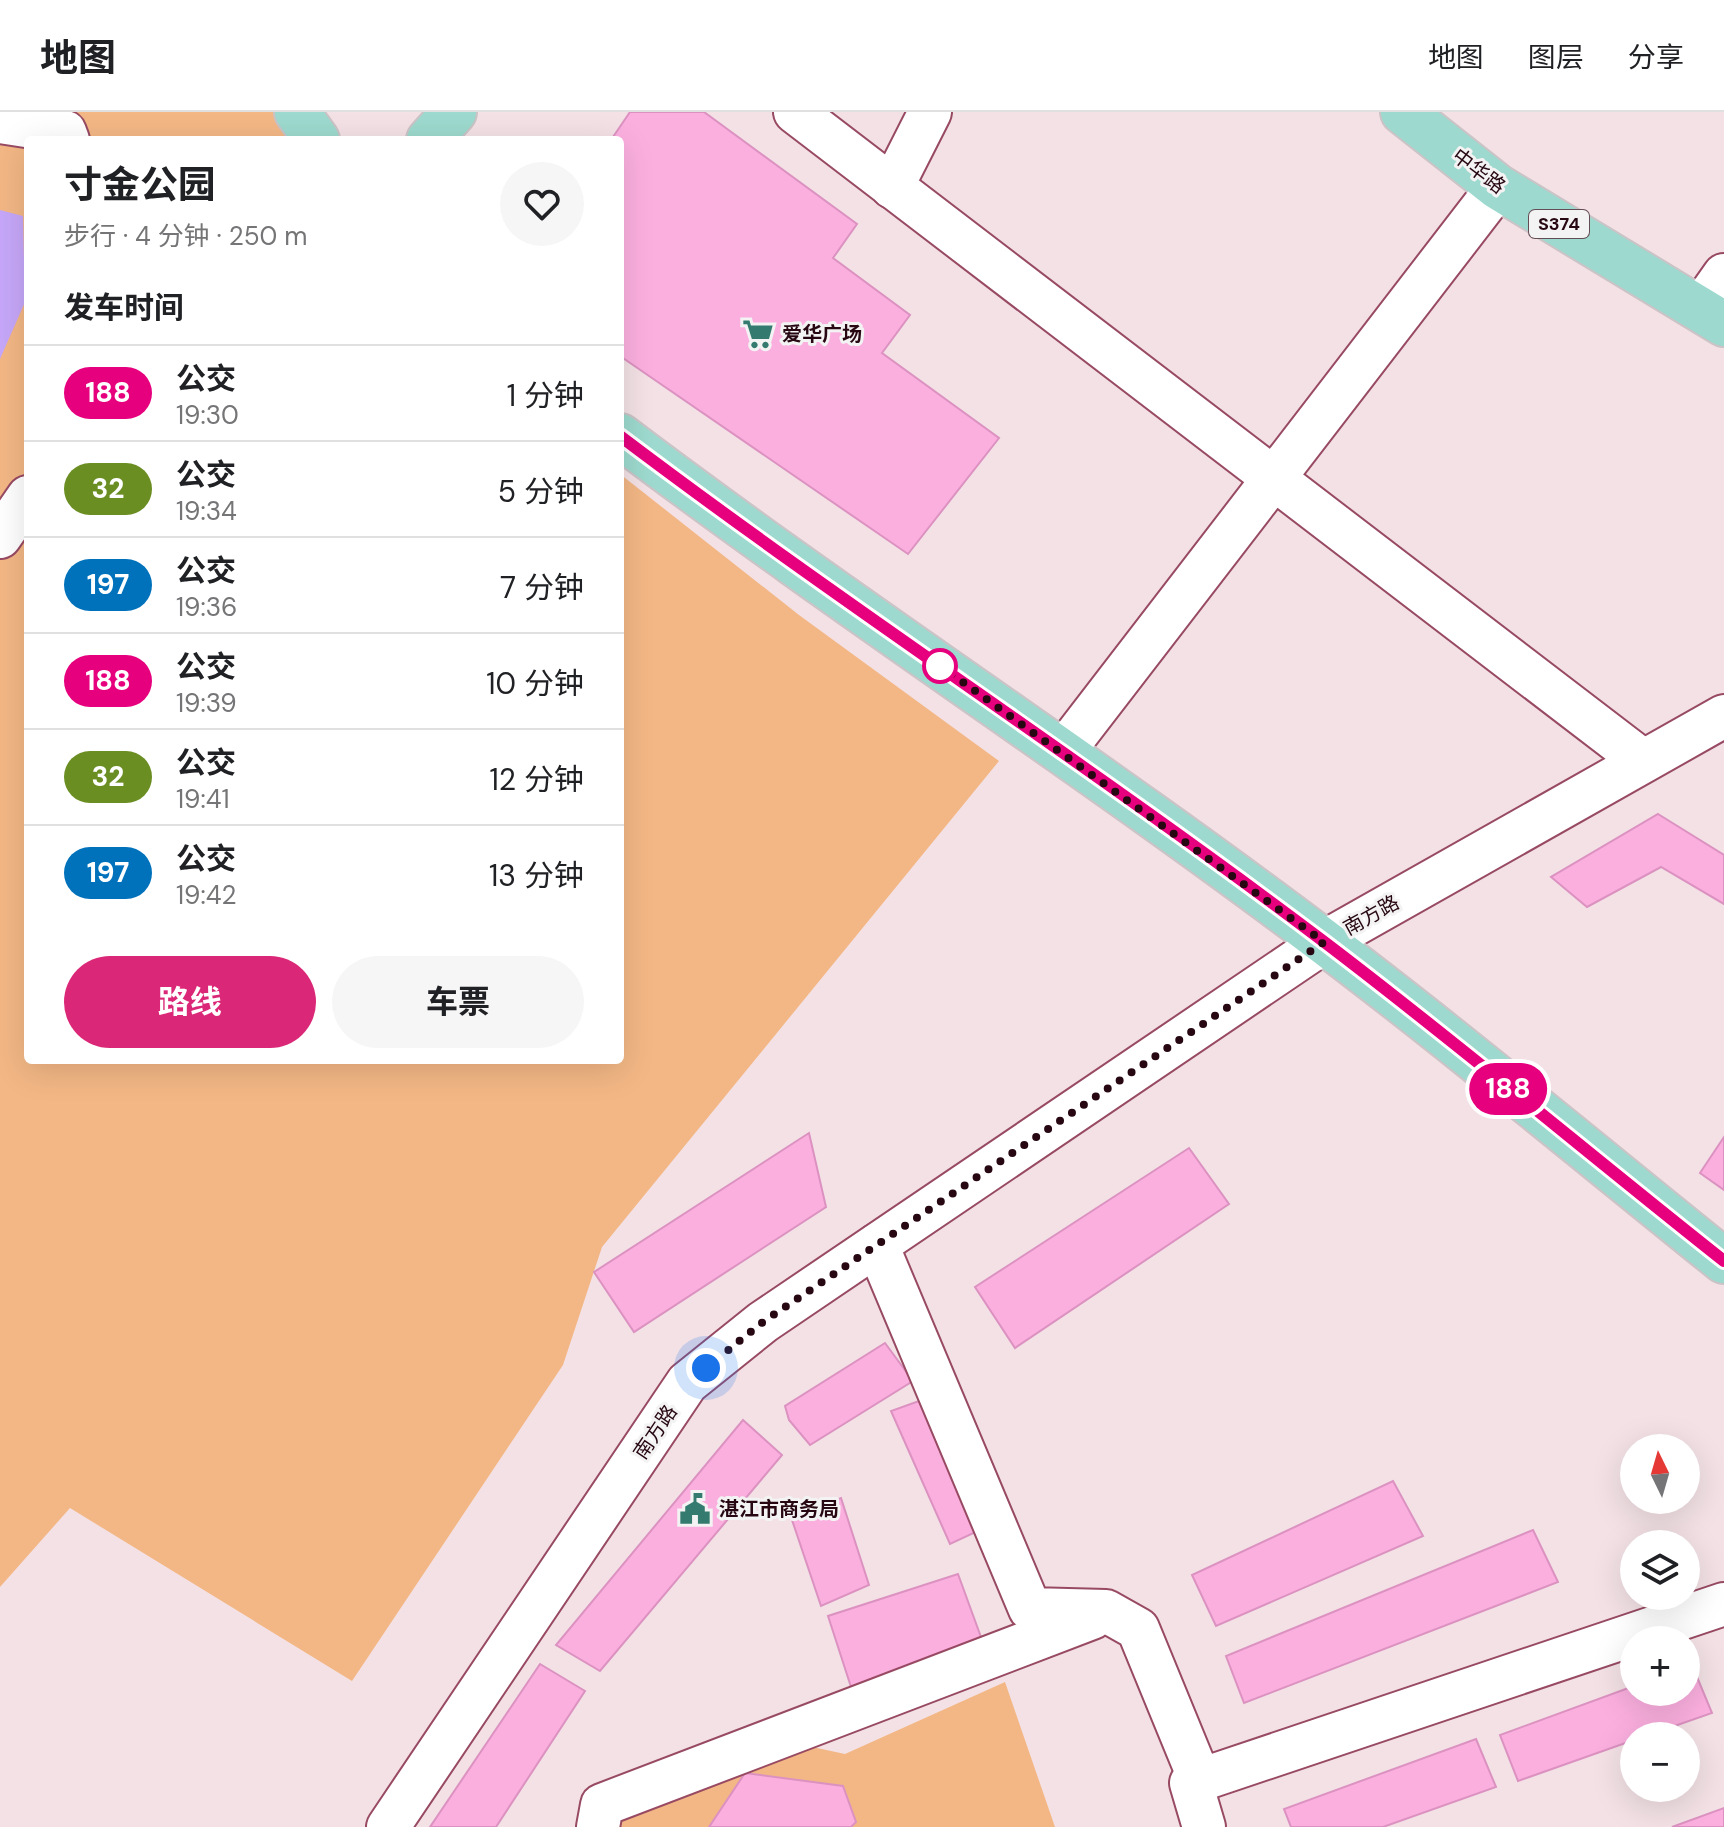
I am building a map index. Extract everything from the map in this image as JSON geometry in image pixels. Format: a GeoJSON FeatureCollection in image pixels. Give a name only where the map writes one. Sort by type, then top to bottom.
{"type":"FeatureCollection","features":[{"type":"Feature","properties":{"kind":"main road"},"geometry":{"type":"LineString","coordinates":[[433,136],[454,112]]}},
{"type":"Feature","properties":{"kind":"main road","name":"中华路"},"geometry":{"type":"LineString","coordinates":[[1403,112],[1498,187],[1716,303]]}},
{"type":"Feature","properties":{"kind":"main road"},"geometry":{"type":"LineString","coordinates":[[624,439],[730,519],[1063,752],[1324,942],[1724,1261]]}},
{"type":"Feature","properties":{"kind":"street"},"geometry":{"type":"LineString","coordinates":[[795,112],[1643,761]]}},
{"type":"Feature","properties":{"kind":"street"},"geometry":{"type":"LineString","coordinates":[[892,187],[930,112]]}},
{"type":"Feature","properties":{"kind":"street"},"geometry":{"type":"LineString","coordinates":[[0,122],[65,132],[66,136]]}},
{"type":"Feature","properties":{"kind":"street"},"geometry":{"type":"LineString","coordinates":[[1063,752],[1498,187]]}},
{"type":"Feature","properties":{"kind":"street"},"geometry":{"type":"LineString","coordinates":[[0,537],[24,503]]}},
{"type":"Feature","properties":{"kind":"street","name":"南方路"},"geometry":{"type":"LineString","coordinates":[[388,1827],[687,1383],[763,1322],[1324,942],[1724,716]]}},
{"type":"Feature","properties":{"kind":"street"},"geometry":{"type":"LineString","coordinates":[[877,1245],[1030,1609],[1106,1611],[1138,1629],[1200,1780]]}},
{"type":"Feature","properties":{"kind":"street"},"geometry":{"type":"LineString","coordinates":[[1204,1827],[1191,1783],[1724,1604]]}},
{"type":"Feature","properties":{"kind":"street"},"geometry":{"type":"LineString","coordinates":[[598,1827],[602,1805],[1106,1611]]}},
{"type":"Feature","properties":{"kind":"shaded area"},"geometry":{"type":"Polygon","coordinates":[[[0,112],[275,112],[293,136],[24,136],[24,1064],[624,1064],[624,477],[799,615],[999,761],[602,1247],[563,1365],[352,1681],[70,1508],[0,1587],[0,112]]]}},
{"type":"Feature","properties":{"kind":"shaded area"},"geometry":{"type":"Polygon","coordinates":[[[0,210],[23,216],[24,304],[0,359],[0,210]]]}},
{"type":"Feature","properties":{"kind":"shaded area"},"geometry":{"type":"Polygon","coordinates":[[[1005,1682],[1055,1827],[612,1827],[622,1806],[803,1745],[845,1754],[1005,1682]]]}},
{"type":"Feature","properties":{"kind":"building","name":"爱华广场"},"geometry":{"type":"Polygon","coordinates":[[[630,112],[704,112],[857,224],[833,258],[910,315],[882,353],[999,438],[908,554],[624,359],[624,136],[614,136],[630,112]]]}},
{"type":"Feature","properties":{"kind":"building"},"geometry":{"type":"Polygon","coordinates":[[[1658,814],[1724,855],[1724,904],[1661,867],[1587,907],[1551,877],[1658,814]]]}},
{"type":"Feature","properties":{"kind":"building"},"geometry":{"type":"Polygon","coordinates":[[[809,1133],[826,1207],[634,1332],[594,1272],[809,1133]]]}},
{"type":"Feature","properties":{"kind":"building"},"geometry":{"type":"Polygon","coordinates":[[[1724,1137],[1724,1190],[1700,1173],[1724,1137]]]}},
{"type":"Feature","properties":{"kind":"building"},"geometry":{"type":"Polygon","coordinates":[[[1189,1148],[1229,1204],[1015,1348],[975,1287],[1189,1148]]]}},
{"type":"Feature","properties":{"kind":"building"},"geometry":{"type":"Polygon","coordinates":[[[885,1343],[913,1381],[810,1445],[789,1420],[785,1406],[885,1343]]]}},
{"type":"Feature","properties":{"kind":"building"},"geometry":{"type":"Polygon","coordinates":[[[919,1401],[980,1530],[950,1544],[891,1411],[919,1401]]]}},
{"type":"Feature","properties":{"kind":"building"},"geometry":{"type":"Polygon","coordinates":[[[743,1420],[782,1455],[600,1671],[556,1645],[743,1420]]]}},
{"type":"Feature","properties":{"kind":"building"},"geometry":{"type":"Polygon","coordinates":[[[1393,1481],[1423,1536],[1216,1626],[1192,1575],[1393,1481]]]}},
{"type":"Feature","properties":{"kind":"building"},"geometry":{"type":"Polygon","coordinates":[[[841,1498],[869,1585],[821,1606],[791,1517],[841,1498]]]}},
{"type":"Feature","properties":{"kind":"building"},"geometry":{"type":"Polygon","coordinates":[[[1533,1530],[1558,1582],[1244,1703],[1226,1656],[1533,1530]]]}},
{"type":"Feature","properties":{"kind":"building"},"geometry":{"type":"Polygon","coordinates":[[[958,1574],[982,1640],[851,1687],[828,1616],[958,1574]]]}},
{"type":"Feature","properties":{"kind":"building"},"geometry":{"type":"Polygon","coordinates":[[[540,1664],[585,1691],[496,1827],[430,1827],[540,1664]]]}},
{"type":"Feature","properties":{"kind":"building"},"geometry":{"type":"Polygon","coordinates":[[[1700,1684],[1712,1713],[1686,1722],[1620,1722],[1620,1745],[1518,1781],[1500,1735],[1620,1691],[1620,1706],[1700,1706],[1700,1684]]]}},
{"type":"Feature","properties":{"kind":"building"},"geometry":{"type":"Polygon","coordinates":[[[1476,1739],[1496,1787],[1383,1827],[1291,1827],[1284,1809],[1476,1739]]]}},
{"type":"Feature","properties":{"kind":"building"},"geometry":{"type":"Polygon","coordinates":[[[745,1773],[843,1786],[856,1822],[851,1827],[709,1827],[745,1773]]]}},
{"type":"Feature","properties":{"kind":"building"},"geometry":{"type":"Polygon","coordinates":[[[1724,1808],[1724,1827],[1672,1827],[1724,1808]]]}},
{"type":"Feature","properties":{"kind":"bus line","name":"188"},"geometry":{"type":"LineString","coordinates":[[624,439],[730,519],[1063,752],[1324,942],[1724,1261]]}},
{"type":"Feature","properties":{"kind":"place","name":"爱华广场"},"geometry":{"type":"Point","coordinates":[758,334]}},
{"type":"Feature","properties":{"kind":"place","name":"湛江市商务局"},"geometry":{"type":"Point","coordinates":[695,1509]}},
{"type":"Feature","properties":{"kind":"route"},"geometry":{"type":"LineString","coordinates":[[706,1368],[763,1322],[1324,942],[935,662],[940,666]]}}]}
